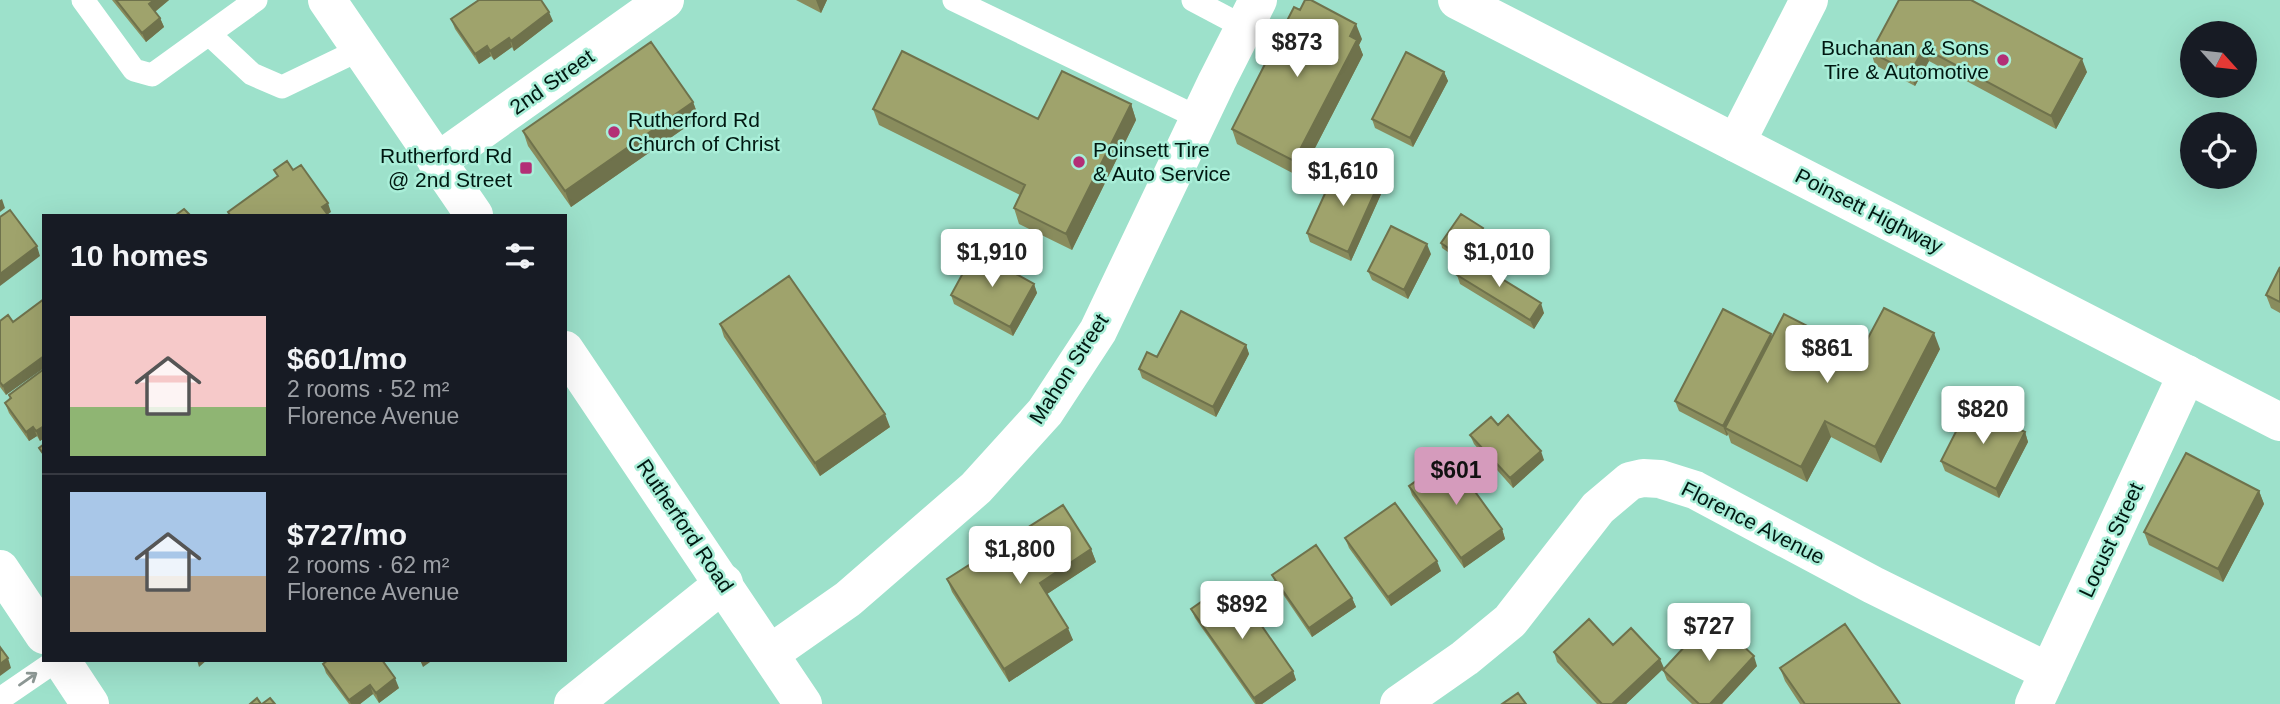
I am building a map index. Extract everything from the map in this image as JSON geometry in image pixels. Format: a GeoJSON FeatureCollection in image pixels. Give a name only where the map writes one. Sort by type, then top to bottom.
{"type":"FeatureCollection","features":[{"type":"Feature","properties":{"kind":"main road","name":"2nd Street"},"geometry":{"type":"LineString","coordinates":[[437,162],[665,0]]}},
{"type":"Feature","properties":{"kind":"main road","name":"Poinsett Highway"},"geometry":{"type":"LineString","coordinates":[[1457,0],[2280,422]]}},
{"type":"Feature","properties":{"kind":"main road"},"geometry":{"type":"LineString","coordinates":[[1736,143],[1809,0]]}},
{"type":"Feature","properties":{"kind":"main road"},"geometry":{"type":"LineString","coordinates":[[332,2],[473,214]]}},
{"type":"Feature","properties":{"kind":"main road","name":"Mahon Street"},"geometry":{"type":"LineString","coordinates":[[771,653],[848,599],[976,488],[1045,412],[1098,331],[1251,14]]}},
{"type":"Feature","properties":{"kind":"main road","name":"Rutherford Road"},"geometry":{"type":"LineString","coordinates":[[567,353],[803,704]]}},
{"type":"Feature","properties":{"kind":"main road","name":"Locust Street"},"geometry":{"type":"LineString","coordinates":[[2042,688],[2187,374]]}},
{"type":"Feature","properties":{"kind":"main road","name":"Florence Avenue"},"geometry":{"type":"LineString","coordinates":[[1399,704],[1465,658],[1510,621],[1598,508],[1630,481],[1643,478],[1660,479],[1695,490],[1873,585],[2042,688]]}},
{"type":"Feature","properties":{"kind":"main road"},"geometry":{"type":"LineString","coordinates":[[0,569],[42,632]]}},
{"type":"Feature","properties":{"kind":"main road"},"geometry":{"type":"LineString","coordinates":[[573,704],[724,583]]}},
{"type":"Feature","properties":{"kind":"main road"},"geometry":{"type":"LineString","coordinates":[[60,662],[90,704]]}},
{"type":"Feature","properties":{"kind":"lane"},"geometry":{"type":"LineString","coordinates":[[83,0],[134,70],[152,75],[250,2]]}},
{"type":"Feature","properties":{"kind":"lane"},"geometry":{"type":"LineString","coordinates":[[954,0],[1199,118]]}},
{"type":"Feature","properties":{"kind":"lane"},"geometry":{"type":"LineString","coordinates":[[1193,0],[1251,14]]}},
{"type":"Feature","properties":{"kind":"lane"},"geometry":{"type":"LineString","coordinates":[[209,34],[252,74],[282,87],[361,49]]}},
{"type":"Feature","properties":{"kind":"lane"},"geometry":{"type":"LineString","coordinates":[[0,699],[56,662]]}},
{"type":"Feature","properties":{"kind":"building"},"geometry":{"type":"Polygon","coordinates":[[[116,0],[154,0],[149,4],[160,18],[142,33],[116,0]]]}},
{"type":"Feature","properties":{"kind":"building"},"geometry":{"type":"Polygon","coordinates":[[[479,0],[541,0],[549,12],[511,41],[509,38],[490,51],[487,46],[475,54],[451,19],[479,0]]]}},
{"type":"Feature","properties":{"kind":"building"},"geometry":{"type":"Polygon","coordinates":[[[1305,0],[1311,0],[1356,24],[1350,36],[1357,40],[1294,161],[1232,129],[1294,7],[1300,10],[1305,0]]]}},
{"type":"Feature","properties":{"kind":"building"},"geometry":{"type":"Polygon","coordinates":[[[1899,0],[1971,0],[2082,59],[2051,116],[1924,48],[1910,73],[1871,52],[1899,0]]]}},
{"type":"Feature","properties":{"kind":"building","name":"Rutherford Rd Church of Christ"},"geometry":{"type":"Polygon","coordinates":[[[651,42],[693,102],[565,191],[523,131],[651,42]]]}},
{"type":"Feature","properties":{"kind":"building"},"geometry":{"type":"Polygon","coordinates":[[[902,51],[1038,119],[1062,71],[1131,104],[1066,234],[1014,208],[1025,185],[873,109],[902,51]]]}},
{"type":"Feature","properties":{"kind":"building"},"geometry":{"type":"Polygon","coordinates":[[[1406,52],[1444,72],[1410,138],[1372,119],[1406,52]]]}},
{"type":"Feature","properties":{"kind":"building"},"geometry":{"type":"Polygon","coordinates":[[[287,161],[293,170],[301,165],[328,203],[322,207],[327,214],[229,214],[228,212],[278,176],[274,170],[287,161]]]}},
{"type":"Feature","properties":{"kind":"building"},"geometry":{"type":"Polygon","coordinates":[[[1338,165],[1379,183],[1348,252],[1307,233],[1338,165]]]}},
{"type":"Feature","properties":{"kind":"building"},"geometry":{"type":"Polygon","coordinates":[[[10,210],[37,246],[0,274],[0,217],[10,210]]]}},
{"type":"Feature","properties":{"kind":"building"},"geometry":{"type":"Polygon","coordinates":[[[1461,214],[1483,228],[1464,259],[1441,243],[1461,214]]]}},
{"type":"Feature","properties":{"kind":"building"},"geometry":{"type":"Polygon","coordinates":[[[1391,226],[1427,244],[1404,290],[1368,271],[1391,226]]]}},
{"type":"Feature","properties":{"kind":"building"},"geometry":{"type":"Polygon","coordinates":[[[975,251],[1034,284],[1010,327],[951,295],[975,251]]]}},
{"type":"Feature","properties":{"kind":"building"},"geometry":{"type":"Polygon","coordinates":[[[1468,258],[1541,303],[1530,320],[1457,275],[1468,258]]]}},
{"type":"Feature","properties":{"kind":"building"},"geometry":{"type":"Polygon","coordinates":[[[2280,267],[2280,302],[2266,295],[2280,267]]]}},
{"type":"Feature","properties":{"kind":"building"},"geometry":{"type":"Polygon","coordinates":[[[789,276],[885,414],[815,463],[720,324],[789,276]]]}},
{"type":"Feature","properties":{"kind":"building"},"geometry":{"type":"Polygon","coordinates":[[[42,300],[42,357],[3,386],[0,382],[0,321],[8,315],[13,322],[42,300]]]}},
{"type":"Feature","properties":{"kind":"building"},"geometry":{"type":"Polygon","coordinates":[[[1884,308],[1934,333],[1875,447],[1825,421],[1801,467],[1725,428],[1784,314],[1860,353],[1884,308]]]}},
{"type":"Feature","properties":{"kind":"building"},"geometry":{"type":"Polygon","coordinates":[[[1723,309],[1771,334],[1723,426],[1675,401],[1723,309]]]}},
{"type":"Feature","properties":{"kind":"building"},"geometry":{"type":"Polygon","coordinates":[[[1181,311],[1246,345],[1213,407],[1139,369],[1147,352],[1157,357],[1181,311]]]}},
{"type":"Feature","properties":{"kind":"building"},"geometry":{"type":"Polygon","coordinates":[[[42,370],[42,427],[36,431],[33,427],[26,432],[5,403],[11,398],[9,395],[42,370]]]}},
{"type":"Feature","properties":{"kind":"building"},"geometry":{"type":"Polygon","coordinates":[[[1970,404],[2025,432],[1996,489],[1941,461],[1970,404]]]}},
{"type":"Feature","properties":{"kind":"building"},"geometry":{"type":"Polygon","coordinates":[[[1508,415],[1541,451],[1510,478],[1470,435],[1491,417],[1498,425],[1508,415]]]}},
{"type":"Feature","properties":{"kind":"building"},"geometry":{"type":"Polygon","coordinates":[[[2186,453],[2259,491],[2218,569],[2144,532],[2186,453]]]}},
{"type":"Feature","properties":{"kind":"building"},"geometry":{"type":"Polygon","coordinates":[[[1450,457],[1502,529],[1461,558],[1409,486],[1450,457]]]}},
{"type":"Feature","properties":{"kind":"building"},"geometry":{"type":"Polygon","coordinates":[[[1395,503],[1437,561],[1388,597],[1345,538],[1395,503]]]}},
{"type":"Feature","properties":{"kind":"building"},"geometry":{"type":"Polygon","coordinates":[[[1063,505],[1091,549],[1040,583],[1068,628],[1004,669],[947,579],[1063,505]]]}},
{"type":"Feature","properties":{"kind":"building"},"geometry":{"type":"Polygon","coordinates":[[[1316,545],[1352,598],[1309,628],[1272,575],[1316,545]]]}},
{"type":"Feature","properties":{"kind":"building"},"geometry":{"type":"Polygon","coordinates":[[[1224,586],[1232,598],[1239,593],[1293,671],[1254,698],[1191,609],[1224,586]]]}},
{"type":"Feature","properties":{"kind":"building"},"geometry":{"type":"Polygon","coordinates":[[[1712,617],[1754,656],[1710,704],[1699,704],[1663,670],[1712,617]]]}},
{"type":"Feature","properties":{"kind":"building"},"geometry":{"type":"Polygon","coordinates":[[[1589,619],[1613,645],[1631,628],[1660,659],[1612,704],[1602,704],[1554,652],[1589,619]]]}},
{"type":"Feature","properties":{"kind":"building"},"geometry":{"type":"Polygon","coordinates":[[[1845,624],[1900,704],[1805,704],[1780,668],[1845,624]]]}},
{"type":"Feature","properties":{"kind":"building"},"geometry":{"type":"Polygon","coordinates":[[[0,647],[8,658],[0,664],[0,647]]]}},
{"type":"Feature","properties":{"kind":"building"},"geometry":{"type":"Polygon","coordinates":[[[383,662],[395,678],[376,693],[370,685],[349,700],[323,664],[383,662]]]}},
{"type":"Feature","properties":{"kind":"building"},"geometry":{"type":"Polygon","coordinates":[[[1518,693],[1526,704],[1502,704],[1518,693]]]}},
{"type":"Feature","properties":{"kind":"building"},"geometry":{"type":"Polygon","coordinates":[[[257,698],[261,704],[250,704],[257,698]]]}},
{"type":"Feature","properties":{"kind":"building"},"geometry":{"type":"Polygon","coordinates":[[[270,698],[275,704],[262,704],[270,698]]]}},
{"type":"Feature","properties":{"kind":"place","name":"Buchanan & Sons Tire & Automotive"},"geometry":{"type":"Point","coordinates":[2003,60]}},
{"type":"Feature","properties":{"kind":"place","name":"Rutherford Rd Church of Christ"},"geometry":{"type":"Point","coordinates":[614,132]}},
{"type":"Feature","properties":{"kind":"place","name":"Poinsett Tire & Auto Service"},"geometry":{"type":"Point","coordinates":[1079,162]}},
{"type":"Feature","properties":{"kind":"place","name":"Rutherford Rd @ 2nd Street"},"geometry":{"type":"Point","coordinates":[526,168]}}]}
